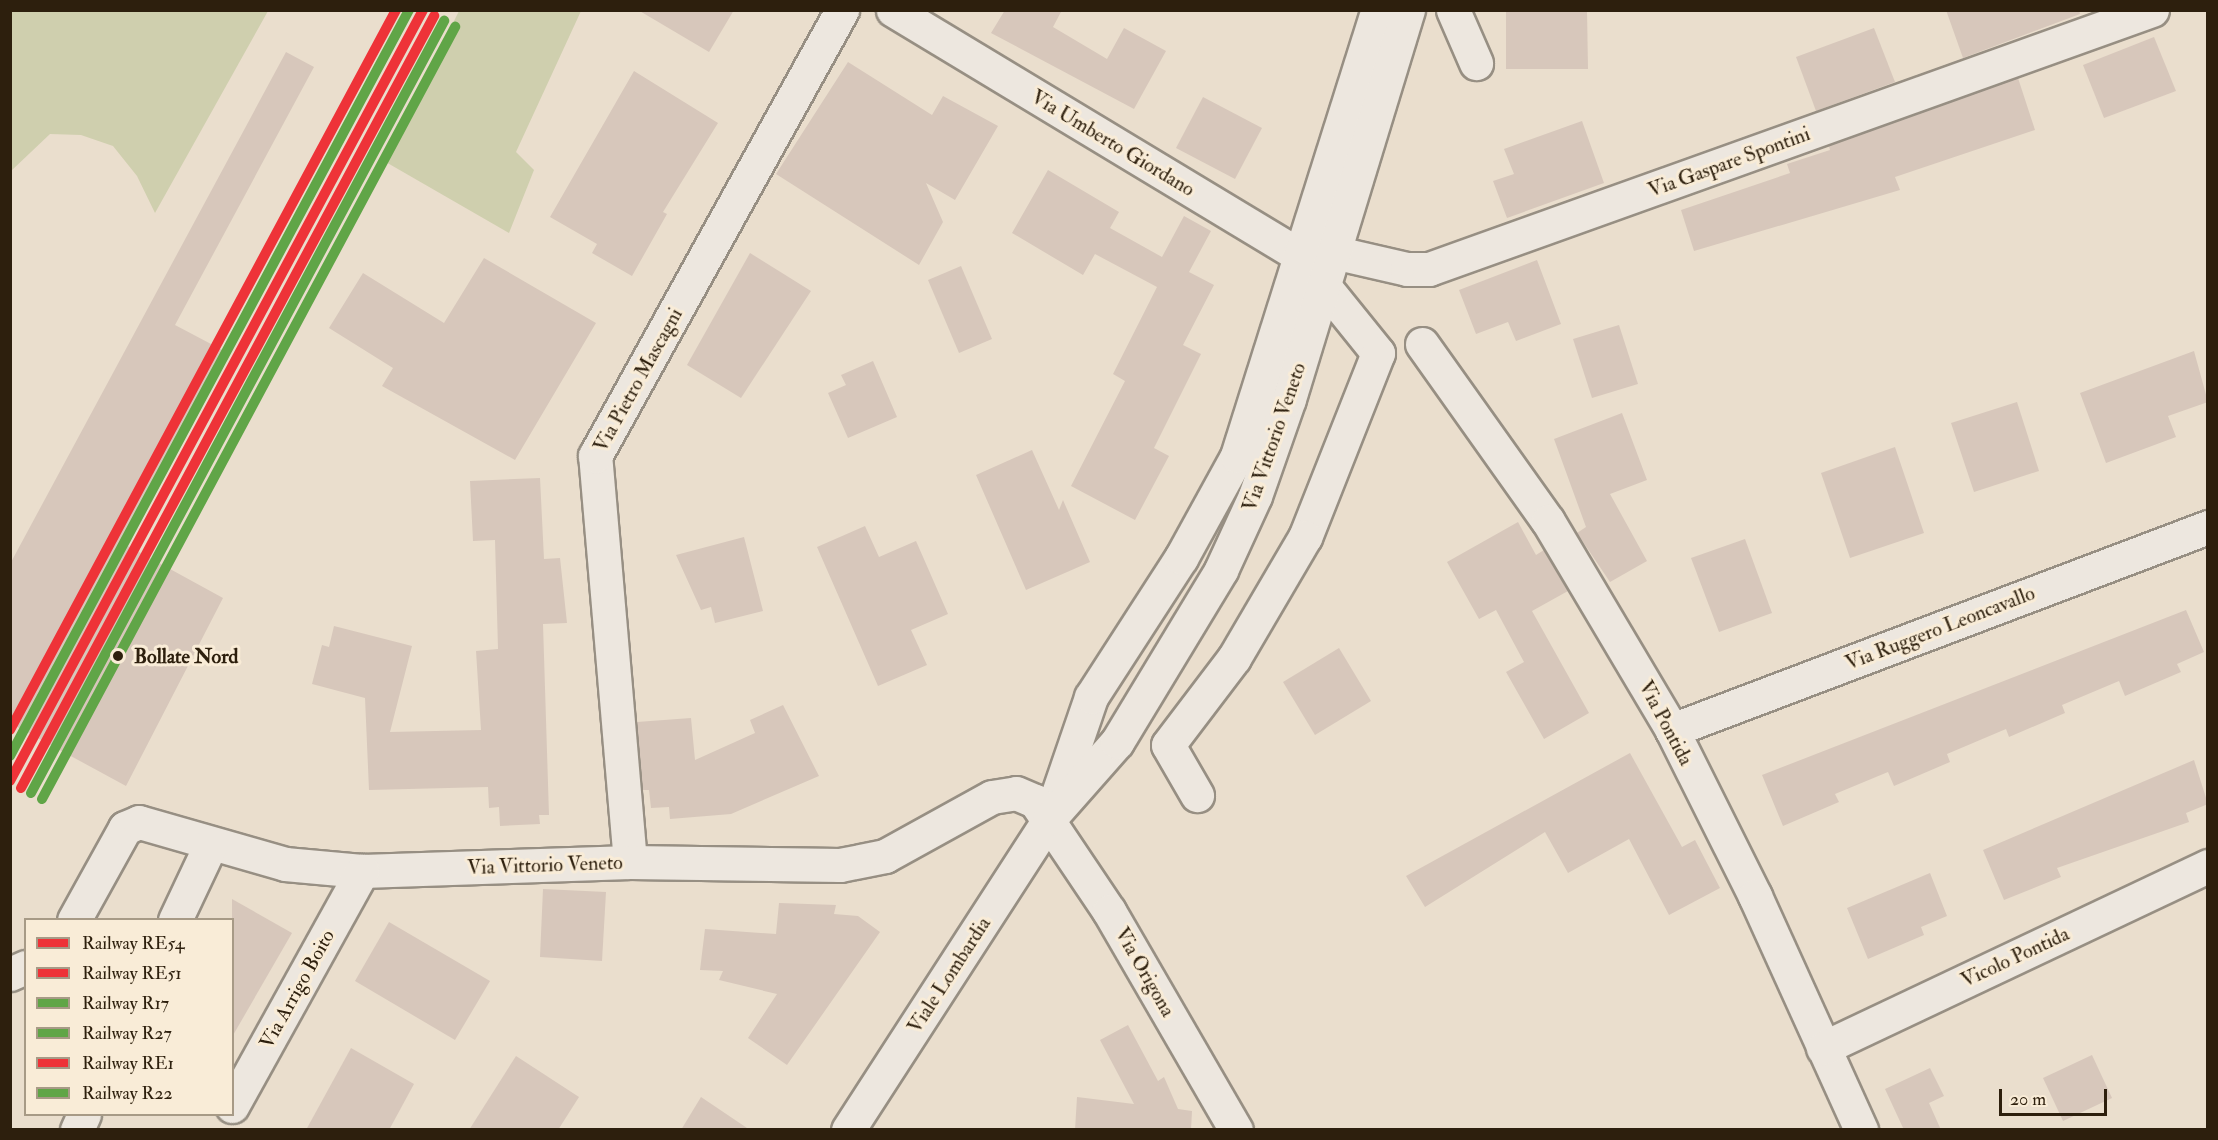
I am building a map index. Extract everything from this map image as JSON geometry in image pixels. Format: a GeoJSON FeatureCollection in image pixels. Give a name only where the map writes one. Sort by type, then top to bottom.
{"type":"FeatureCollection","features":[{"type":"Feature","properties":{"kind":"street","name":"Via Pietro Mascagni"},"geometry":{"type":"LineString","coordinates":[[630,862],[595,456],[843,10]]}},
{"type":"Feature","properties":{"kind":"street","name":"Via Umberto Giordano"},"geometry":{"type":"LineString","coordinates":[[893,10],[1299,255],[1378,353],[1305,537],[1234,658],[1168,745],[1197,795]]}},
{"type":"Feature","properties":{"kind":"street","name":"Via Vittorio Veneto"},"geometry":{"type":"LineString","coordinates":[[1049,819],[1091,696],[1226,480],[1378,10]]}},
{"type":"Feature","properties":{"kind":"street","name":"Via Vittorio Veneto"},"geometry":{"type":"LineString","coordinates":[[1049,819],[1117,742],[1221,570],[1255,496],[1323,286],[1408,10]]}},
{"type":"Feature","properties":{"kind":"street"},"geometry":{"type":"LineString","coordinates":[[1453,10],[1476,63]]}},
{"type":"Feature","properties":{"kind":"street","name":"Via Gaspare Spontini"},"geometry":{"type":"LineString","coordinates":[[1299,255],[1333,252],[1407,269],[1438,266],[2152,10]]}},
{"type":"Feature","properties":{"kind":"street","name":"Via Pontida"},"geometry":{"type":"LineString","coordinates":[[1422,344],[1548,521],[1672,730],[1861,1130]]}},
{"type":"Feature","properties":{"kind":"street","name":"Via Ruggero Leoncavallo"},"geometry":{"type":"LineString","coordinates":[[1672,730],[2208,527]]}},
{"type":"Feature","properties":{"kind":"street","name":"Via Vittorio Veneto"},"geometry":{"type":"LineString","coordinates":[[75,918],[125,828],[139,822],[285,864],[362,871],[630,862],[863,862],[908,845],[992,797],[1016,793],[1035,801],[1049,819]]}},
{"type":"Feature","properties":{"kind":"street","name":"Viale Lombardia"},"geometry":{"type":"LineString","coordinates":[[848,1130],[1049,819]]}},
{"type":"Feature","properties":{"kind":"street","name":"Via Origona"},"geometry":{"type":"LineString","coordinates":[[1049,819],[1236,1130]]}},
{"type":"Feature","properties":{"kind":"street"},"geometry":{"type":"LineString","coordinates":[[176,918],[211,844]]}},
{"type":"Feature","properties":{"kind":"street","name":"Vicolo Pontida"},"geometry":{"type":"LineString","coordinates":[[1823,1048],[2208,867]]}},
{"type":"Feature","properties":{"kind":"street","name":"Via Arrigo Boito"},"geometry":{"type":"LineString","coordinates":[[234,1102],[362,871]]}},
{"type":"Feature","properties":{"kind":"street"},"geometry":{"type":"LineString","coordinates":[[10,974],[24,968]]}},
{"type":"Feature","properties":{"kind":"street"},"geometry":{"type":"LineString","coordinates":[[76,1130],[83,1116]]}},
{"type":"Feature","properties":{"kind":"street"},"geometry":{"type":"LineString","coordinates":[[220,1130],[227,1116]]}},
{"type":"Feature","properties":{"kind":"green space"},"geometry":{"type":"Polygon","coordinates":[[[10,11],[268,11],[155,213],[137,176],[113,146],[81,135],[50,134],[11,171],[10,11]]]}},
{"type":"Feature","properties":{"kind":"green space"},"geometry":{"type":"Polygon","coordinates":[[[459,11],[581,11],[516,152],[534,170],[509,233],[384,161],[459,11]]]}},
{"type":"Feature","properties":{"kind":"building"},"geometry":{"type":"Polygon","coordinates":[[[638,10],[734,10],[709,52],[638,10]]]}},
{"type":"Feature","properties":{"kind":"building"},"geometry":{"type":"Polygon","coordinates":[[[1005,10],[1062,10],[1053,27],[1107,59],[1124,28],[1166,51],[1134,109],[991,33],[1005,10]]]}},
{"type":"Feature","properties":{"kind":"building"},"geometry":{"type":"Polygon","coordinates":[[[1506,10],[1587,10],[1588,69],[1506,69],[1506,10]]]}},
{"type":"Feature","properties":{"kind":"building"},"geometry":{"type":"Polygon","coordinates":[[[1946,10],[2079,10],[2080,14],[1963,58],[1946,10]]]}},
{"type":"Feature","properties":{"kind":"building"},"geometry":{"type":"Polygon","coordinates":[[[1874,28],[1895,82],[1816,111],[1796,57],[1874,28]]]}},
{"type":"Feature","properties":{"kind":"building"},"geometry":{"type":"Polygon","coordinates":[[[2154,37],[2176,91],[2104,118],[2083,65],[2154,37]]]}},
{"type":"Feature","properties":{"kind":"building"},"geometry":{"type":"Polygon","coordinates":[[[286,52],[314,67],[175,325],[230,354],[128,546],[223,598],[126,786],[10,723],[10,564],[286,52]]]}},
{"type":"Feature","properties":{"kind":"building"},"geometry":{"type":"Polygon","coordinates":[[[848,62],[932,115],[943,96],[998,126],[955,200],[926,183],[943,222],[919,265],[776,174],[848,62]]]}},
{"type":"Feature","properties":{"kind":"building"},"geometry":{"type":"Polygon","coordinates":[[[634,71],[718,123],[663,212],[667,214],[632,276],[592,253],[597,244],[550,217],[634,71]]]}},
{"type":"Feature","properties":{"kind":"building"},"geometry":{"type":"Polygon","coordinates":[[[2018,78],[2035,130],[1895,177],[1900,190],[1694,251],[1681,210],[1790,173],[1787,164],[1830,150],[1829,146],[2018,78]]]}},
{"type":"Feature","properties":{"kind":"building"},"geometry":{"type":"Polygon","coordinates":[[[1203,97],[1262,128],[1235,179],[1176,148],[1203,97]]]}},
{"type":"Feature","properties":{"kind":"building"},"geometry":{"type":"Polygon","coordinates":[[[1582,121],[1604,183],[1507,218],[1493,181],[1514,174],[1504,149],[1582,121]]]}},
{"type":"Feature","properties":{"kind":"building"},"geometry":{"type":"Polygon","coordinates":[[[1048,170],[1119,212],[1110,228],[1162,257],[1184,216],[1211,231],[1189,272],[1214,285],[1183,345],[1201,354],[1154,448],[1169,456],[1135,520],[1071,486],[1125,381],[1113,374],[1157,287],[1095,254],[1083,275],[1012,233],[1048,170]]]}},
{"type":"Feature","properties":{"kind":"building"},"geometry":{"type":"Polygon","coordinates":[[[750,253],[811,291],[741,398],[687,365],[750,253]]]}},
{"type":"Feature","properties":{"kind":"building"},"geometry":{"type":"Polygon","coordinates":[[[484,258],[596,323],[515,460],[382,386],[393,368],[329,328],[363,273],[444,323],[484,258]]]}},
{"type":"Feature","properties":{"kind":"building"},"geometry":{"type":"Polygon","coordinates":[[[1537,260],[1561,324],[1516,341],[1508,322],[1476,334],[1459,290],[1537,260]]]}},
{"type":"Feature","properties":{"kind":"building"},"geometry":{"type":"Polygon","coordinates":[[[961,266],[992,339],[959,353],[928,280],[961,266]]]}},
{"type":"Feature","properties":{"kind":"building"},"geometry":{"type":"Polygon","coordinates":[[[1619,325],[1638,384],[1592,398],[1573,339],[1619,325]]]}},
{"type":"Feature","properties":{"kind":"building"},"geometry":{"type":"Polygon","coordinates":[[[2194,351],[2208,402],[2168,416],[2176,437],[2106,463],[2080,393],[2194,351]]]}},
{"type":"Feature","properties":{"kind":"building"},"geometry":{"type":"Polygon","coordinates":[[[873,361],[897,417],[848,438],[828,393],[846,385],[841,375],[873,361]]]}},
{"type":"Feature","properties":{"kind":"building"},"geometry":{"type":"Polygon","coordinates":[[[2017,402],[2039,471],[1974,492],[1951,423],[2017,402]]]}},
{"type":"Feature","properties":{"kind":"building"},"geometry":{"type":"Polygon","coordinates":[[[1622,413],[1647,480],[1610,494],[1647,561],[1610,582],[1577,533],[1586,527],[1554,439],[1622,413]]]}},
{"type":"Feature","properties":{"kind":"building"},"geometry":{"type":"Polygon","coordinates":[[[1895,447],[1924,533],[1850,558],[1821,473],[1895,447]]]}},
{"type":"Feature","properties":{"kind":"building"},"geometry":{"type":"Polygon","coordinates":[[[1032,450],[1059,510],[1063,500],[1090,562],[1026,590],[976,475],[1032,450]]]}},
{"type":"Feature","properties":{"kind":"building"},"geometry":{"type":"Polygon","coordinates":[[[540,478],[544,559],[560,558],[567,623],[543,624],[549,815],[539,815],[540,824],[500,826],[499,807],[489,808],[488,787],[369,790],[365,698],[312,684],[322,645],[329,647],[334,626],[412,646],[390,732],[481,730],[476,651],[498,649],[495,540],[473,541],[470,481],[540,478]]]}},
{"type":"Feature","properties":{"kind":"building"},"geometry":{"type":"Polygon","coordinates":[[[1518,522],[1536,555],[1544,550],[1568,591],[1532,611],[1589,713],[1544,739],[1506,672],[1524,662],[1496,610],[1479,619],[1447,562],[1518,522]]]}},
{"type":"Feature","properties":{"kind":"building"},"geometry":{"type":"Polygon","coordinates":[[[865,526],[879,557],[916,541],[948,614],[911,630],[927,665],[878,686],[817,547],[865,526]]]}},
{"type":"Feature","properties":{"kind":"building"},"geometry":{"type":"Polygon","coordinates":[[[744,537],[763,611],[715,623],[711,607],[701,610],[676,555],[744,537]]]}},
{"type":"Feature","properties":{"kind":"building"},"geometry":{"type":"Polygon","coordinates":[[[1745,539],[1772,613],[1719,632],[1691,558],[1745,539]]]}},
{"type":"Feature","properties":{"kind":"building"},"geometry":{"type":"Polygon","coordinates":[[[2186,610],[2204,652],[2177,664],[2181,672],[2125,696],[2119,681],[2062,705],[2065,713],[2009,737],[2006,729],[1947,754],[1950,762],[1894,786],[1888,772],[1835,794],[1839,802],[1783,826],[1762,775],[2186,610]]]}},
{"type":"Feature","properties":{"kind":"building"},"geometry":{"type":"Polygon","coordinates":[[[1339,648],[1371,701],[1315,735],[1283,682],[1339,648]]]}},
{"type":"Feature","properties":{"kind":"building"},"geometry":{"type":"Polygon","coordinates":[[[783,705],[819,776],[731,814],[670,819],[669,807],[651,808],[649,790],[643,790],[637,722],[691,718],[695,760],[755,733],[750,720],[783,705]]]}},
{"type":"Feature","properties":{"kind":"building"},"geometry":{"type":"Polygon","coordinates":[[[1630,753],[1682,847],[1695,840],[1720,888],[1669,915],[1629,839],[1568,873],[1545,832],[1425,907],[1406,876],[1630,753]]]}},
{"type":"Feature","properties":{"kind":"building"},"geometry":{"type":"Polygon","coordinates":[[[2194,760],[2208,804],[2186,813],[2189,822],[2057,868],[2061,877],[2004,900],[1983,850],[2194,760]]]}},
{"type":"Feature","properties":{"kind":"building"},"geometry":{"type":"Polygon","coordinates":[[[1930,873],[1947,916],[1921,927],[1924,935],[1868,959],[1847,908],[1930,873]]]}},
{"type":"Feature","properties":{"kind":"building"},"geometry":{"type":"Polygon","coordinates":[[[543,889],[606,892],[602,961],[540,957],[543,889]]]}},
{"type":"Feature","properties":{"kind":"building"},"geometry":{"type":"Polygon","coordinates":[[[232,899],[292,933],[234,1034],[234,918],[232,918],[232,899]]]}},
{"type":"Feature","properties":{"kind":"building"},"geometry":{"type":"Polygon","coordinates":[[[779,903],[836,905],[834,914],[858,916],[880,932],[787,1065],[748,1038],[777,994],[719,980],[723,971],[700,970],[705,929],[776,934],[779,903]]]}},
{"type":"Feature","properties":{"kind":"building"},"geometry":{"type":"Polygon","coordinates":[[[389,922],[490,981],[455,1040],[355,981],[389,922]]]}},
{"type":"Feature","properties":{"kind":"building"},"geometry":{"type":"Polygon","coordinates":[[[1128,1025],[1158,1081],[1164,1077],[1178,1109],[1192,1111],[1191,1130],[1075,1130],[1077,1097],[1134,1104],[1100,1040],[1128,1025]]]}},
{"type":"Feature","properties":{"kind":"building"},"geometry":{"type":"Polygon","coordinates":[[[351,1048],[414,1084],[389,1130],[306,1130],[351,1048]]]}},
{"type":"Feature","properties":{"kind":"building"},"geometry":{"type":"Polygon","coordinates":[[[2092,1055],[2112,1098],[2063,1121],[2043,1078],[2092,1055]]]}},
{"type":"Feature","properties":{"kind":"building"},"geometry":{"type":"Polygon","coordinates":[[[516,1056],[579,1097],[558,1130],[469,1130],[516,1056]]]}},
{"type":"Feature","properties":{"kind":"building"},"geometry":{"type":"Polygon","coordinates":[[[1930,1068],[1944,1096],[1929,1103],[1941,1130],[1904,1130],[1885,1089],[1930,1068]]]}},
{"type":"Feature","properties":{"kind":"building"},"geometry":{"type":"Polygon","coordinates":[[[701,1097],[750,1130],[681,1130],[701,1097]]]}},
{"type":"Feature","properties":{"kind":"rail line","name":"RE1"},"geometry":{"type":"LineString","coordinates":[[10,730],[396,10]]}},
{"type":"Feature","properties":{"kind":"rail line","name":"R17"},"geometry":{"type":"LineString","coordinates":[[10,756],[409,10]]}},
{"type":"Feature","properties":{"kind":"rail line","name":"RE54"},"geometry":{"type":"LineString","coordinates":[[10,781],[423,10]]}},
{"type":"Feature","properties":{"kind":"rail line","name":"RE51"},"geometry":{"type":"LineString","coordinates":[[21,788],[434,16]]}},
{"type":"Feature","properties":{"kind":"rail line","name":"R27"},"geometry":{"type":"LineString","coordinates":[[31,793],[444,21]]}},
{"type":"Feature","properties":{"kind":"rail line","name":"R22"},"geometry":{"type":"LineString","coordinates":[[42,799],[455,27]]}},
{"type":"Feature","properties":{"kind":"place","name":"Bollate Nord"},"geometry":{"type":"Point","coordinates":[118,656]}}]}
